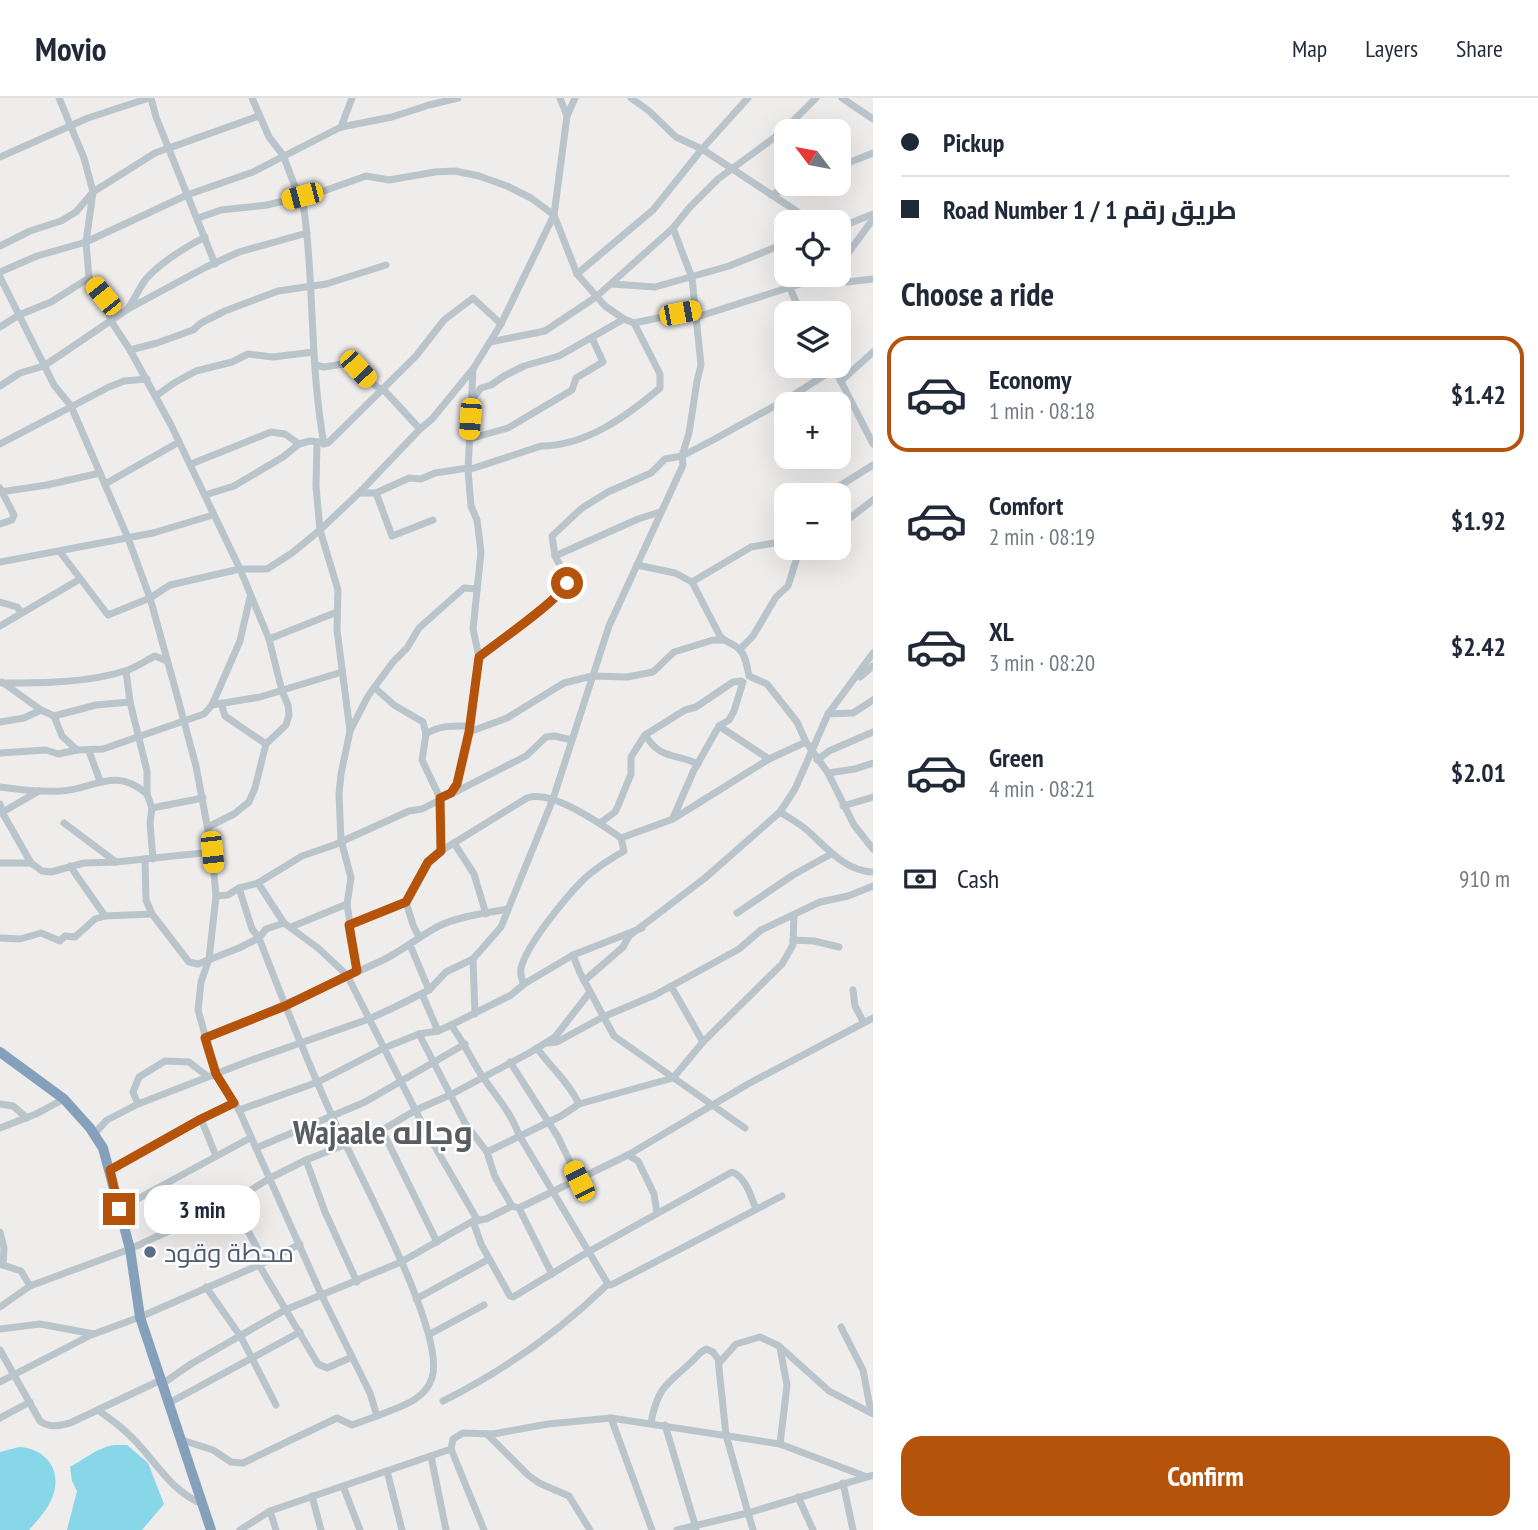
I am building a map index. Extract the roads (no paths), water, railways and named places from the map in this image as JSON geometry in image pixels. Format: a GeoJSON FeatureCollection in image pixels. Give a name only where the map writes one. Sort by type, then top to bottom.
{"type":"FeatureCollection","features":[{"type":"Feature","properties":{"kind":"highway"},"geometry":{"type":"LineString","coordinates":[[0,1052],[64,1099],[103,1148],[130,1250],[140,1317],[210,1529]]}},
{"type":"Feature","properties":{"kind":"street"},"geometry":{"type":"LineString","coordinates":[[59,98],[84,158],[93,192],[86,242],[89,278],[103,296],[111,321],[131,350],[156,396],[240,569],[269,639],[288,705],[286,725],[265,744],[256,788],[249,802],[234,814],[208,827]]}},
{"type":"Feature","properties":{"kind":"street"},"geometry":{"type":"LineString","coordinates":[[0,157],[109,110],[150,98],[215,264]]}},
{"type":"Feature","properties":{"kind":"street"},"geometry":{"type":"LineString","coordinates":[[252,98],[269,137],[283,155],[297,192],[302,196],[307,233],[320,443],[316,486],[320,530],[338,590],[342,672],[350,731]]}},
{"type":"Feature","properties":{"kind":"street"},"geometry":{"type":"LineString","coordinates":[[341,127],[352,98]]}},
{"type":"Feature","properties":{"kind":"street"},"geometry":{"type":"LineString","coordinates":[[0,272],[37,256],[86,242],[187,195],[253,172],[341,127],[392,117],[429,104],[458,98]]}},
{"type":"Feature","properties":{"kind":"street"},"geometry":{"type":"LineString","coordinates":[[560,98],[567,116]]}},
{"type":"Feature","properties":{"kind":"street"},"geometry":{"type":"LineString","coordinates":[[60,552],[108,615],[150,598],[170,585],[240,569],[267,569],[320,530],[432,419],[473,369],[501,324],[554,215],[567,116],[575,98]]}},
{"type":"Feature","properties":{"kind":"street"},"geometry":{"type":"LineString","coordinates":[[631,98],[676,137],[702,149],[794,210]]}},
{"type":"Feature","properties":{"kind":"street"},"geometry":{"type":"LineString","coordinates":[[577,274],[653,209],[748,98]]}},
{"type":"Feature","properties":{"kind":"street"},"geometry":{"type":"LineString","coordinates":[[490,342],[545,331],[596,297],[673,228],[690,207],[731,169],[782,132],[816,98]]}},
{"type":"Feature","properties":{"kind":"street"},"geometry":{"type":"LineString","coordinates":[[842,98],[873,119]]}},
{"type":"Feature","properties":{"kind":"street"},"geometry":{"type":"LineString","coordinates":[[0,246],[61,221],[76,212],[93,192],[126,170],[168,148],[259,116]]}},
{"type":"Feature","properties":{"kind":"street"},"geometry":{"type":"LineString","coordinates":[[851,162],[873,153]]}},
{"type":"Feature","properties":{"kind":"street"},"geometry":{"type":"LineString","coordinates":[[198,218],[221,210],[267,205],[366,176],[389,180],[455,171],[480,176],[507,186],[531,198],[554,215],[577,274],[596,297],[624,319],[634,323],[696,313],[786,287]]}},
{"type":"Feature","properties":{"kind":"street"},"geometry":{"type":"LineString","coordinates":[[851,224],[873,217]]}},
{"type":"Feature","properties":{"kind":"street"},"geometry":{"type":"LineString","coordinates":[[851,248],[873,217]]}},
{"type":"Feature","properties":{"kind":"street"},"geometry":{"type":"LineString","coordinates":[[94,1134],[107,1120],[138,1104],[189,1086],[207,1076],[369,1019],[425,992],[446,972],[473,959],[501,927],[553,799],[609,626],[683,465],[682,456],[689,433],[696,381],[701,365],[692,278],[673,228]]}},
{"type":"Feature","properties":{"kind":"street"},"geometry":{"type":"LineString","coordinates":[[0,386],[20,373],[44,366],[128,309],[239,252],[307,233]]}},
{"type":"Feature","properties":{"kind":"street"},"geometry":{"type":"LineString","coordinates":[[128,309],[146,279],[188,246],[205,237]]}},
{"type":"Feature","properties":{"kind":"street"},"geometry":{"type":"LineString","coordinates":[[612,284],[655,287],[729,266],[774,248]]}},
{"type":"Feature","properties":{"kind":"street"},"geometry":{"type":"LineString","coordinates":[[131,350],[193,330],[225,311],[278,291],[327,284],[386,265]]}},
{"type":"Feature","properties":{"kind":"street"},"geometry":{"type":"LineString","coordinates":[[0,277],[54,385],[71,406],[128,538],[150,598],[184,721],[203,798],[216,896],[209,959],[198,1001],[216,1074],[256,1148],[322,1296],[370,1393],[377,1416]]}},
{"type":"Feature","properties":{"kind":"street"},"geometry":{"type":"LineString","coordinates":[[0,327],[19,315],[51,302],[89,278]]}},
{"type":"Feature","properties":{"kind":"street"},"geometry":{"type":"LineString","coordinates":[[851,282],[873,279]]}},
{"type":"Feature","properties":{"kind":"street"},"geometry":{"type":"LineString","coordinates":[[205,495],[234,485],[283,457],[299,444],[310,441],[328,443],[416,356],[444,320],[473,298],[501,324]]}},
{"type":"Feature","properties":{"kind":"street"},"geometry":{"type":"LineString","coordinates":[[472,399],[481,388],[524,366],[559,356],[624,319]]}},
{"type":"Feature","properties":{"kind":"street"},"geometry":{"type":"LineString","coordinates":[[359,493],[376,493],[409,478],[421,479],[435,473],[468,469],[541,446],[588,437],[660,388],[660,374],[634,323]]}},
{"type":"Feature","properties":{"kind":"street"},"geometry":{"type":"LineString","coordinates":[[469,439],[508,429],[572,390],[576,379],[603,362],[592,338]]}},
{"type":"Feature","properties":{"kind":"street"},"geometry":{"type":"LineString","coordinates":[[156,396],[196,371],[232,362],[248,354],[273,358],[314,352]]}},
{"type":"Feature","properties":{"kind":"street"},"geometry":{"type":"LineString","coordinates":[[841,381],[873,352]]}},
{"type":"Feature","properties":{"kind":"street"},"geometry":{"type":"LineString","coordinates":[[315,365],[324,367],[349,363],[383,389],[420,429]]}},
{"type":"Feature","properties":{"kind":"street"},"geometry":{"type":"LineString","coordinates":[[451,793],[457,784],[469,729],[479,657],[473,629],[481,562],[480,536],[471,506],[468,469],[473,369]]}},
{"type":"Feature","properties":{"kind":"street"},"geometry":{"type":"LineString","coordinates":[[479,657],[531,618],[565,588],[568,580],[555,556],[552,536],[582,508],[608,492],[651,473],[665,459],[682,456],[789,398],[817,378]]}},
{"type":"Feature","properties":{"kind":"street"},"geometry":{"type":"LineString","coordinates":[[839,378],[873,444]]}},
{"type":"Feature","properties":{"kind":"street"},"geometry":{"type":"LineString","coordinates":[[0,444],[71,406],[124,382],[147,379]]}},
{"type":"Feature","properties":{"kind":"street"},"geometry":{"type":"LineString","coordinates":[[191,464],[271,432],[285,434],[299,444]]}},
{"type":"Feature","properties":{"kind":"street"},"geometry":{"type":"LineString","coordinates":[[104,484],[179,442]]}},
{"type":"Feature","properties":{"kind":"street"},"geometry":{"type":"LineString","coordinates":[[844,483],[873,465]]}},
{"type":"Feature","properties":{"kind":"street"},"geometry":{"type":"LineString","coordinates":[[0,524],[12,520],[14,515],[1,490],[100,473]]}},
{"type":"Feature","properties":{"kind":"street"},"geometry":{"type":"LineString","coordinates":[[376,493],[392,536],[433,520]]}},
{"type":"Feature","properties":{"kind":"street"},"geometry":{"type":"LineString","coordinates":[[851,517],[873,500]]}},
{"type":"Feature","properties":{"kind":"street"},"geometry":{"type":"LineString","coordinates":[[555,556],[660,512]]}},
{"type":"Feature","properties":{"kind":"street"},"geometry":{"type":"LineString","coordinates":[[0,562],[128,538],[213,514]]}},
{"type":"Feature","properties":{"kind":"street"},"geometry":{"type":"LineString","coordinates":[[692,582],[751,547],[774,543]]}},
{"type":"Feature","properties":{"kind":"street"},"geometry":{"type":"LineString","coordinates":[[740,649],[753,636],[776,597],[788,586],[796,560]]}},
{"type":"Feature","properties":{"kind":"street"},"geometry":{"type":"LineString","coordinates":[[637,565],[675,573],[692,582],[724,640]]}},
{"type":"Feature","properties":{"kind":"street"},"geometry":{"type":"LineString","coordinates":[[0,626],[80,579]]}},
{"type":"Feature","properties":{"kind":"street"},"geometry":{"type":"LineString","coordinates":[[357,971],[346,904],[351,878],[341,840],[341,774],[350,731],[375,688],[393,662],[407,648],[419,628],[464,588],[477,589]]}},
{"type":"Feature","properties":{"kind":"street"},"geometry":{"type":"LineString","coordinates":[[0,753],[46,750],[58,754],[103,749],[204,714],[212,705],[240,641],[250,594]]}},
{"type":"Feature","properties":{"kind":"street"},"geometry":{"type":"LineString","coordinates":[[0,602],[18,607],[21,612]]}},
{"type":"Feature","properties":{"kind":"street"},"geometry":{"type":"LineString","coordinates":[[269,639],[337,612]]}},
{"type":"Feature","properties":{"kind":"street"},"geometry":{"type":"LineString","coordinates":[[426,734],[445,726],[469,729],[507,718],[564,683],[592,676],[627,677],[653,672],[674,652],[713,640],[724,640],[740,649],[745,657],[749,676]]}},
{"type":"Feature","properties":{"kind":"street"},"geometry":{"type":"LineString","coordinates":[[584,981],[623,947],[629,936],[705,878],[779,812],[794,789],[828,713],[873,653]]}},
{"type":"Feature","properties":{"kind":"street"},"geometry":{"type":"LineString","coordinates":[[1,682],[68,680],[126,671],[155,656],[167,661]]}},
{"type":"Feature","properties":{"kind":"street"},"geometry":{"type":"LineString","coordinates":[[853,682],[873,666]]}},
{"type":"Feature","properties":{"kind":"street"},"geometry":{"type":"LineString","coordinates":[[126,671],[130,702],[147,771],[146,793],[152,808],[146,900],[152,914],[190,962],[198,964],[259,939],[266,929],[287,925],[346,904]]}},
{"type":"Feature","properties":{"kind":"street"},"geometry":{"type":"LineString","coordinates":[[212,705],[260,697],[342,672]]}},
{"type":"Feature","properties":{"kind":"street"},"geometry":{"type":"LineString","coordinates":[[673,819],[698,764],[719,726],[729,720],[739,697],[741,684],[749,676]]}},
{"type":"Feature","properties":{"kind":"street"},"geometry":{"type":"LineString","coordinates":[[749,676],[766,684],[783,702],[788,713],[797,722],[806,742],[813,749],[817,760],[828,773],[854,825],[873,849]]}},
{"type":"Feature","properties":{"kind":"street"},"geometry":{"type":"LineString","coordinates":[[600,823],[615,812],[631,774],[631,757],[645,735],[685,710],[696,707],[733,682],[741,681],[741,684]]}},
{"type":"Feature","properties":{"kind":"street"},"geometry":{"type":"LineString","coordinates":[[1,682],[54,716],[96,705],[130,702]]}},
{"type":"Feature","properties":{"kind":"street"},"geometry":{"type":"LineString","coordinates":[[375,688],[401,709],[423,722],[426,734],[422,760],[440,798],[441,851]]}},
{"type":"Feature","properties":{"kind":"street"},"geometry":{"type":"LineString","coordinates":[[828,713],[853,713],[873,700]]}},
{"type":"Feature","properties":{"kind":"street"},"geometry":{"type":"LineString","coordinates":[[221,703],[225,716],[265,744]]}},
{"type":"Feature","properties":{"kind":"street"},"geometry":{"type":"LineString","coordinates":[[0,722],[24,718],[41,710]]}},
{"type":"Feature","properties":{"kind":"street"},"geometry":{"type":"LineString","coordinates":[[54,716],[62,736],[77,750]]}},
{"type":"Feature","properties":{"kind":"street"},"geometry":{"type":"LineString","coordinates":[[719,726],[769,759]]}},
{"type":"Feature","properties":{"kind":"street"},"geometry":{"type":"LineString","coordinates":[[817,760],[828,751],[873,733]]}},
{"type":"Feature","properties":{"kind":"street"},"geometry":{"type":"LineString","coordinates":[[645,735],[656,749],[676,757],[687,757],[698,764]]}},
{"type":"Feature","properties":{"kind":"street"},"geometry":{"type":"LineString","coordinates":[[216,896],[228,895],[239,888],[258,883],[302,856],[409,811],[422,809],[526,756],[546,737],[572,740]]}},
{"type":"Feature","properties":{"kind":"street"},"geometry":{"type":"LineString","coordinates":[[621,838],[673,819],[769,759],[806,742]]}},
{"type":"Feature","properties":{"kind":"street"},"geometry":{"type":"LineString","coordinates":[[89,751],[100,780]]}},
{"type":"Feature","properties":{"kind":"street"},"geometry":{"type":"LineString","coordinates":[[828,773],[873,763]]}},
{"type":"Feature","properties":{"kind":"street"},"geometry":{"type":"LineString","coordinates":[[0,778],[0,787],[64,791],[100,780],[135,784],[146,793]]}},
{"type":"Feature","properties":{"kind":"street"},"geometry":{"type":"LineString","coordinates":[[39,791],[1,810],[31,863],[42,871],[59,871],[85,863],[212,852]]}},
{"type":"Feature","properties":{"kind":"street"},"geometry":{"type":"LineString","coordinates":[[349,925],[406,902],[428,862],[441,851],[527,798],[538,795],[553,799],[600,823],[621,838],[624,850],[583,880],[562,905],[533,945],[521,968],[524,984]]}},
{"type":"Feature","properties":{"kind":"street"},"geometry":{"type":"LineString","coordinates":[[843,806],[873,797]]}},
{"type":"Feature","properties":{"kind":"street"},"geometry":{"type":"LineString","coordinates":[[152,808],[203,798]]}},
{"type":"Feature","properties":{"kind":"street"},"geometry":{"type":"LineString","coordinates":[[779,812],[805,828],[831,854],[860,872],[873,872]]}},
{"type":"Feature","properties":{"kind":"street"},"geometry":{"type":"LineString","coordinates":[[64,823],[116,862]]}},
{"type":"Feature","properties":{"kind":"street"},"geometry":{"type":"LineString","coordinates":[[454,843],[474,874],[486,914]]}},
{"type":"Feature","properties":{"kind":"street"},"geometry":{"type":"LineString","coordinates":[[737,913],[793,874],[831,854]]}},
{"type":"Feature","properties":{"kind":"street"},"geometry":{"type":"LineString","coordinates":[[0,863],[31,863]]}},
{"type":"Feature","properties":{"kind":"street"},"geometry":{"type":"LineString","coordinates":[[70,866],[105,916]]}},
{"type":"Feature","properties":{"kind":"street"},"geometry":{"type":"LineString","coordinates":[[258,883],[287,925],[336,963],[347,975],[476,1221],[481,1244],[510,1296],[513,1297],[732,1172],[738,1175],[756,1209]]}},
{"type":"Feature","properties":{"kind":"street"},"geometry":{"type":"LineString","coordinates":[[545,1043],[557,1042],[603,1017],[671,986],[739,949],[761,930],[820,902],[848,896],[873,886]]}},
{"type":"Feature","properties":{"kind":"street"},"geometry":{"type":"LineString","coordinates":[[182,1440],[213,1450],[231,1462],[243,1463],[337,1418],[352,1425],[413,1401],[427,1391],[433,1376],[434,1360],[430,1334],[401,1262],[300,1044],[259,939],[252,929],[239,888]]}},
{"type":"Feature","properties":{"kind":"street"},"geometry":{"type":"LineString","coordinates":[[406,902],[419,937]]}},
{"type":"Feature","properties":{"kind":"street"},"geometry":{"type":"LineString","coordinates":[[205,1038],[285,1006],[410,945],[419,937],[448,922],[508,909]]}},
{"type":"Feature","properties":{"kind":"street"},"geometry":{"type":"LineString","coordinates":[[0,938],[20,939],[41,933],[60,941],[65,936],[75,937],[95,919],[105,916],[152,914]]}},
{"type":"Feature","properties":{"kind":"street"},"geometry":{"type":"LineString","coordinates":[[487,1152],[579,1104],[673,1078],[703,1042],[776,971],[791,950],[794,915]]}},
{"type":"Feature","properties":{"kind":"street"},"geometry":{"type":"LineString","coordinates":[[110,1170],[201,1119],[318,1082],[384,1048],[452,1025],[511,995],[524,984],[573,955],[642,928]]}},
{"type":"Feature","properties":{"kind":"street"},"geometry":{"type":"LineString","coordinates":[[793,940],[814,941],[839,947]]}},
{"type":"Feature","properties":{"kind":"street"},"geometry":{"type":"LineString","coordinates":[[410,945],[438,1031]]}},
{"type":"Feature","properties":{"kind":"street"},"geometry":{"type":"LineString","coordinates":[[573,955],[614,1037],[661,1067],[711,1106],[745,1128]]}},
{"type":"Feature","properties":{"kind":"street"},"geometry":{"type":"LineString","coordinates":[[473,959],[475,1014]]}},
{"type":"Feature","properties":{"kind":"street"},"geometry":{"type":"LineString","coordinates":[[671,986],[703,1042]]}},
{"type":"Feature","properties":{"kind":"street"},"geometry":{"type":"LineString","coordinates":[[853,990],[855,1006],[864,1023]]}},
{"type":"Feature","properties":{"kind":"street"},"geometry":{"type":"LineString","coordinates":[[0,1307],[30,1286],[130,1250],[232,1202],[270,1178],[306,1160],[382,1130],[416,1110],[450,1095],[555,1037],[590,992]]}},
{"type":"Feature","properties":{"kind":"street"},"geometry":{"type":"LineString","coordinates":[[0,1350],[40,1421],[54,1426],[70,1423],[162,1382],[285,1311],[401,1262],[476,1221],[579,1181],[873,1018]]}},
{"type":"Feature","properties":{"kind":"street"},"geometry":{"type":"LineString","coordinates":[[452,1025],[514,1122],[552,1193],[608,1284]]}},
{"type":"Feature","properties":{"kind":"street"},"geometry":{"type":"LineString","coordinates":[[419,1034],[436,1062],[466,1124],[487,1152],[495,1177],[516,1207],[552,1274]]}},
{"type":"Feature","properties":{"kind":"street"},"geometry":{"type":"LineString","coordinates":[[256,1148],[365,1102],[465,1044]]}},
{"type":"Feature","properties":{"kind":"street"},"geometry":{"type":"LineString","coordinates":[[537,1048],[565,1079],[579,1104]]}},
{"type":"Feature","properties":{"kind":"street"},"geometry":{"type":"LineString","coordinates":[[138,1104],[133,1092],[139,1077],[165,1061],[189,1062],[207,1076]]}},
{"type":"Feature","properties":{"kind":"street"},"geometry":{"type":"LineString","coordinates":[[510,1062],[548,1121],[579,1181]]}},
{"type":"Feature","properties":{"kind":"street"},"geometry":{"type":"LineString","coordinates":[[0,1128],[64,1099]]}},
{"type":"Feature","properties":{"kind":"street"},"geometry":{"type":"LineString","coordinates":[[0,1104],[13,1106],[27,1118]]}},
{"type":"Feature","properties":{"kind":"street"},"geometry":{"type":"LineString","coordinates":[[201,1119],[216,1156]]}},
{"type":"Feature","properties":{"kind":"street"},"geometry":{"type":"LineString","coordinates":[[382,1130],[437,1242]]}},
{"type":"Feature","properties":{"kind":"street"},"geometry":{"type":"LineString","coordinates":[[119,1209],[250,1139]]}},
{"type":"Feature","properties":{"kind":"street"},"geometry":{"type":"LineString","coordinates":[[628,1155],[638,1161],[654,1194],[657,1213]]}},
{"type":"Feature","properties":{"kind":"street"},"geometry":{"type":"LineString","coordinates":[[306,1160],[325,1212],[357,1282]]}},
{"type":"Feature","properties":{"kind":"street"},"geometry":{"type":"LineString","coordinates":[[443,1401],[483,1381],[577,1314],[608,1284],[782,1196]]}},
{"type":"Feature","properties":{"kind":"street"},"geometry":{"type":"LineString","coordinates":[[232,1202],[285,1311],[316,1360],[324,1368],[352,1357]]}},
{"type":"Feature","properties":{"kind":"street"},"geometry":{"type":"LineString","coordinates":[[0,1232],[4,1248],[2,1264],[21,1271],[30,1286]]}},
{"type":"Feature","properties":{"kind":"street"},"geometry":{"type":"LineString","coordinates":[[0,1382],[94,1334],[262,1264],[300,1244]]}},
{"type":"Feature","properties":{"kind":"street"},"geometry":{"type":"LineString","coordinates":[[416,1299],[489,1259]]}},
{"type":"Feature","properties":{"kind":"street"},"geometry":{"type":"LineString","coordinates":[[206,1287],[241,1337],[276,1405]]}},
{"type":"Feature","properties":{"kind":"street"},"geometry":{"type":"LineString","coordinates":[[430,1334],[484,1305]]}},
{"type":"Feature","properties":{"kind":"street"},"geometry":{"type":"LineString","coordinates":[[0,1329],[34,1323],[94,1334]]}},
{"type":"Feature","properties":{"kind":"street"},"geometry":{"type":"LineString","coordinates":[[841,1328],[865,1376],[872,1413]]}},
{"type":"Feature","properties":{"kind":"street"},"geometry":{"type":"LineString","coordinates":[[169,1402],[300,1332]]}},
{"type":"Feature","properties":{"kind":"street"},"geometry":{"type":"LineString","coordinates":[[719,1364],[733,1346],[749,1338],[760,1337],[779,1346],[822,1386],[872,1413]]}},
{"type":"Feature","properties":{"kind":"street"},"geometry":{"type":"LineString","coordinates":[[779,1346],[787,1385],[780,1444]]}},
{"type":"Feature","properties":{"kind":"street"},"geometry":{"type":"LineString","coordinates":[[651,1423],[655,1401],[662,1387],[700,1353],[706,1349],[711,1350],[719,1364],[726,1435],[753,1530]]}},
{"type":"Feature","properties":{"kind":"street"},"geometry":{"type":"LineString","coordinates":[[0,1418],[30,1402]]}},
{"type":"Feature","properties":{"kind":"street"},"geometry":{"type":"LineString","coordinates":[[98,1410],[125,1431],[155,1467],[188,1498],[202,1505]]}},
{"type":"Feature","properties":{"kind":"street"},"geometry":{"type":"LineString","coordinates":[[484,1530],[451,1449],[453,1439],[459,1434],[487,1434],[548,1424],[611,1418],[780,1444],[870,1476]]}},
{"type":"Feature","properties":{"kind":"street"},"geometry":{"type":"LineString","coordinates":[[611,1418],[652,1530]]}},
{"type":"Feature","properties":{"kind":"street"},"geometry":{"type":"LineString","coordinates":[[665,1425],[695,1528]]}},
{"type":"Feature","properties":{"kind":"street"},"geometry":{"type":"LineString","coordinates":[[487,1434],[527,1475],[569,1496],[590,1530]]}},
{"type":"Feature","properties":{"kind":"street"},"geometry":{"type":"LineString","coordinates":[[240,1530],[271,1511],[451,1449]]}},
{"type":"Feature","properties":{"kind":"street"},"geometry":{"type":"LineString","coordinates":[[431,1456],[446,1530]]}},
{"type":"Feature","properties":{"kind":"street"},"geometry":{"type":"LineString","coordinates":[[387,1471],[402,1530]]}},
{"type":"Feature","properties":{"kind":"street"},"geometry":{"type":"LineString","coordinates":[[677,1530],[695,1528],[870,1476]]}},
{"type":"Feature","properties":{"kind":"street"},"geometry":{"type":"LineString","coordinates":[[843,1483],[853,1530]]}},
{"type":"Feature","properties":{"kind":"street"},"geometry":{"type":"LineString","coordinates":[[343,1486],[360,1530]]}},
{"type":"Feature","properties":{"kind":"street"},"geometry":{"type":"LineString","coordinates":[[312,1496],[321,1530]]}},
{"type":"Feature","properties":{"kind":"street"},"geometry":{"type":"LineString","coordinates":[[798,1497],[813,1530]]}},
{"type":"Feature","properties":{"kind":"street"},"geometry":{"type":"LineString","coordinates":[[271,1511],[276,1530]]}},
{"type":"Feature","properties":{"kind":"water"},"geometry":{"type":"Polygon","coordinates":[[[115,1445],[127,1445],[148,1463],[164,1504],[142,1530],[67,1530],[77,1491],[70,1467],[115,1445]]]}},
{"type":"Feature","properties":{"kind":"water"},"geometry":{"type":"Polygon","coordinates":[[[19,1447],[36,1451],[48,1460],[55,1475],[54,1492],[47,1508],[29,1530],[0,1530],[0,1452],[19,1447]]]}},
{"type":"Feature","properties":{"kind":"place","name":"محطة وقود"},"geometry":{"type":"Point","coordinates":[150,1252]}},
{"type":"Feature","properties":{"kind":"district","name":"Wajaale وجاله"},"geometry":{"type":"Point","coordinates":[383,1131]}}]}
